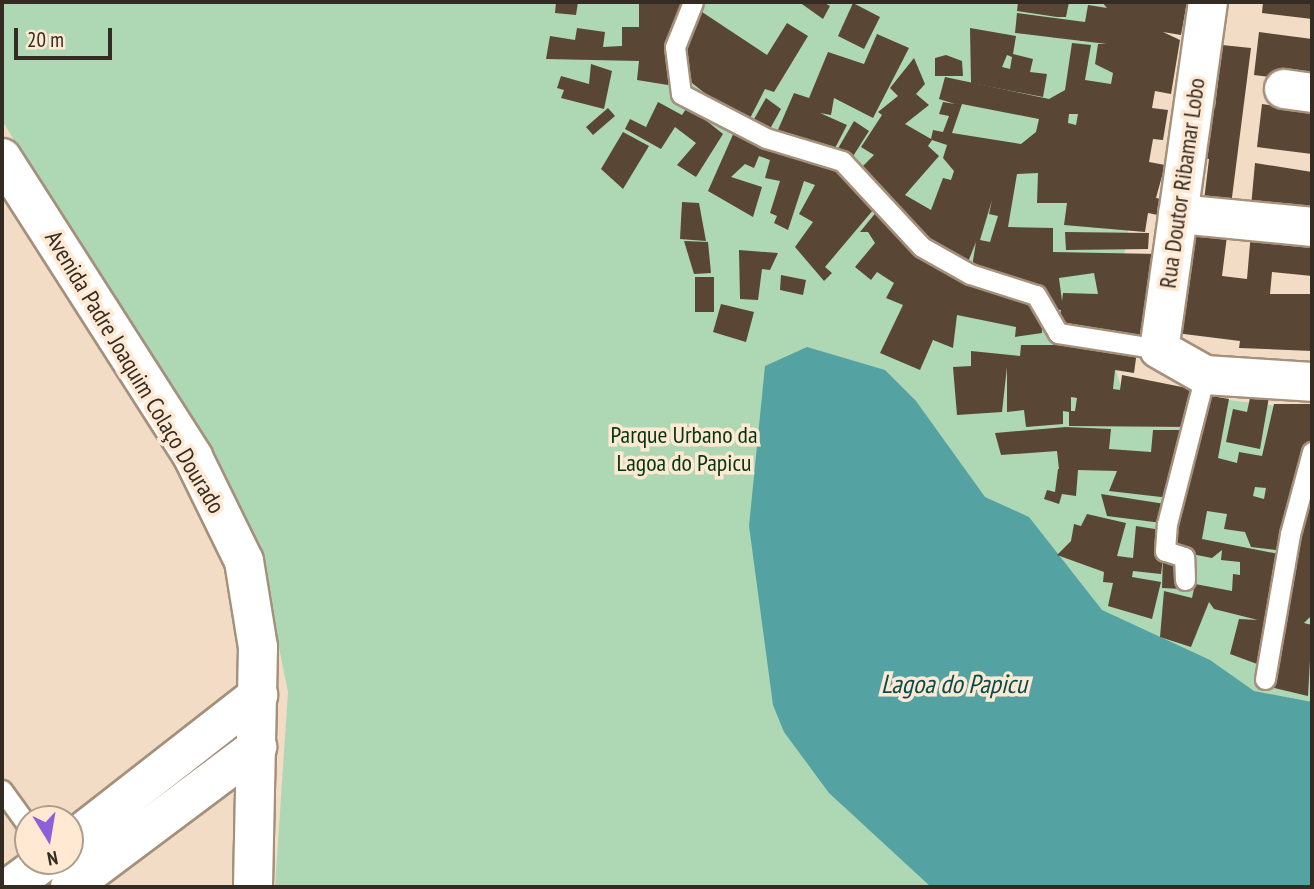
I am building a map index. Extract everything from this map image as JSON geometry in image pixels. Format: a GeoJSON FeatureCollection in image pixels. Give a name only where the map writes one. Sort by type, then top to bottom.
{"type":"FeatureCollection","features":[{"type":"Feature","properties":{"kind":"street","name":"Rua Doutor Ribamar Lobo"},"geometry":{"type":"LineString","coordinates":[[1164,354],[1178,214],[1208,2]]}},
{"type":"Feature","properties":{"kind":"street","name":"Avenida Padre Joaquim Colaço Dourado"},"geometry":{"type":"LineString","coordinates":[[2,159],[212,491],[248,576],[258,695],[253,887]]}},
{"type":"Feature","properties":{"kind":"street"},"geometry":{"type":"LineString","coordinates":[[1178,214],[1312,227]]}},
{"type":"Feature","properties":{"kind":"street"},"geometry":{"type":"LineString","coordinates":[[1164,354],[1205,374],[1312,382]]}},
{"type":"Feature","properties":{"kind":"street"},"geometry":{"type":"LineString","coordinates":[[84,831],[258,695]]}},
{"type":"Feature","properties":{"kind":"street"},"geometry":{"type":"LineString","coordinates":[[70,887],[257,747]]}},
{"type":"Feature","properties":{"kind":"street"},"geometry":{"type":"LineString","coordinates":[[10,887],[26,875]]}},
{"type":"Feature","properties":{"kind":"lane"},"geometry":{"type":"LineString","coordinates":[[693,2],[675,47],[681,94],[766,138],[842,161],[922,247],[970,274],[1036,295],[1058,333],[1164,354]]}},
{"type":"Feature","properties":{"kind":"lane"},"geometry":{"type":"LineString","coordinates":[[1185,580],[1184,556],[1165,551],[1167,524],[1205,374]]}},
{"type":"Feature","properties":{"kind":"lane"},"geometry":{"type":"LineString","coordinates":[[1265,678],[1290,534],[1312,452]]}},
{"type":"Feature","properties":{"kind":"lane"},"geometry":{"type":"LineString","coordinates":[[2,790],[14,807]]}},
{"type":"Feature","properties":{"kind":"green space","name":"Parque Urbano da Lagoa do Papicu"},"geometry":{"type":"Polygon","coordinates":[[[2,2],[1166,2],[1109,347],[1121,387],[1312,410],[1312,887],[275,887],[288,692],[259,550],[2,120],[2,2]]]}},
{"type":"Feature","properties":{"kind":"water","name":"Lagoa do Papicu"},"geometry":{"type":"Polygon","coordinates":[[[807,347],[885,370],[916,401],[985,497],[1029,517],[1102,610],[1210,660],[1254,691],[1312,702],[1312,887],[931,887],[829,793],[784,732],[773,705],[749,526],[765,366],[807,347]]]}},
{"type":"Feature","properties":{"kind":"building"},"geometry":{"type":"Polygon","coordinates":[[[556,2],[578,2],[576,15],[555,13],[556,2]]]}},
{"type":"Feature","properties":{"kind":"building"},"geometry":{"type":"Polygon","coordinates":[[[639,2],[689,2],[668,85],[637,80],[639,61],[546,59],[550,36],[575,40],[577,28],[605,32],[603,47],[622,46],[622,27],[639,27],[639,2]]]}},
{"type":"Feature","properties":{"kind":"building"},"geometry":{"type":"Polygon","coordinates":[[[799,2],[823,2],[830,6],[823,19],[799,2]]]}},
{"type":"Feature","properties":{"kind":"building"},"geometry":{"type":"Polygon","coordinates":[[[1018,2],[1069,2],[1066,17],[1057,17],[1017,11],[1018,2]]]}},
{"type":"Feature","properties":{"kind":"building"},"geometry":{"type":"Polygon","coordinates":[[[1102,2],[1187,2],[1181,35],[1163,32],[1180,40],[1171,94],[1155,91],[1152,108],[1168,110],[1163,140],[1153,139],[1149,162],[1165,165],[1156,198],[1165,200],[1163,216],[1148,213],[1145,232],[1064,225],[1067,203],[1037,203],[1038,173],[1017,174],[1008,227],[1053,228],[1053,252],[1157,254],[1142,344],[1057,331],[1061,310],[1047,308],[1043,288],[1025,290],[972,267],[976,242],[966,267],[930,252],[856,173],[874,155],[861,147],[882,115],[878,112],[898,96],[890,88],[914,58],[925,84],[916,94],[929,105],[905,124],[931,139],[933,130],[943,132],[949,116],[939,114],[943,102],[955,104],[939,99],[945,77],[1049,99],[1065,90],[1072,43],[1091,45],[1085,80],[1111,84],[1113,73],[1095,64],[1098,44],[1107,44],[1015,33],[1017,13],[1085,22],[1088,5],[1107,8],[1102,2]],[[962,104],[952,133],[1021,144],[1036,132],[1039,119],[962,104]],[[1069,114],[1068,123],[1076,125],[1078,114],[1069,114]],[[932,140],[928,146],[939,156],[905,195],[931,210],[943,178],[951,180],[954,171],[943,158],[947,145],[932,140]],[[992,200],[980,240],[990,242],[998,216],[989,214],[992,200]],[[1094,273],[1059,278],[1062,301],[1063,293],[1098,294],[1094,273]]]}},
{"type":"Feature","properties":{"kind":"building"},"geometry":{"type":"Polygon","coordinates":[[[1263,2],[1312,2],[1312,19],[1262,13],[1263,2]]]}},
{"type":"Feature","properties":{"kind":"building"},"geometry":{"type":"Polygon","coordinates":[[[853,3],[880,17],[864,49],[838,36],[853,3]]]}},
{"type":"Feature","properties":{"kind":"building"},"geometry":{"type":"Polygon","coordinates":[[[699,10],[767,55],[787,23],[808,36],[774,92],[765,89],[746,126],[682,75],[688,65],[675,58],[699,10]]]}},
{"type":"Feature","properties":{"kind":"building"},"geometry":{"type":"Polygon","coordinates":[[[970,28],[1016,36],[1013,54],[1033,59],[1030,72],[1047,74],[1043,97],[971,83],[970,28]],[[1007,55],[1002,67],[1010,69],[1012,57],[1007,55]]]}},
{"type":"Feature","properties":{"kind":"building"},"geometry":{"type":"Polygon","coordinates":[[[1259,32],[1312,39],[1312,82],[1254,75],[1259,32]]]}},
{"type":"Feature","properties":{"kind":"building"},"geometry":{"type":"Polygon","coordinates":[[[877,34],[909,48],[873,118],[834,98],[831,115],[820,113],[847,125],[832,154],[774,139],[794,93],[809,98],[828,52],[864,64],[877,34]]]}},
{"type":"Feature","properties":{"kind":"building"},"geometry":{"type":"Polygon","coordinates":[[[1222,45],[1251,48],[1230,213],[1203,209],[1209,159],[1199,158],[1207,107],[1215,108],[1222,45]]]}},
{"type":"Feature","properties":{"kind":"building"},"geometry":{"type":"Polygon","coordinates":[[[946,55],[962,61],[963,76],[935,76],[935,58],[946,55]]]}},
{"type":"Feature","properties":{"kind":"building"},"geometry":{"type":"Polygon","coordinates":[[[591,64],[612,71],[604,109],[561,98],[564,90],[557,88],[561,76],[589,84],[591,64]]]}},
{"type":"Feature","properties":{"kind":"building"},"geometry":{"type":"Polygon","coordinates":[[[766,98],[781,109],[766,136],[749,128],[766,98]]]}},
{"type":"Feature","properties":{"kind":"building"},"geometry":{"type":"Polygon","coordinates":[[[658,102],[682,115],[688,106],[723,134],[696,177],[677,165],[696,143],[675,127],[661,149],[625,129],[630,119],[646,127],[658,102]]]}},
{"type":"Feature","properties":{"kind":"building"},"geometry":{"type":"Polygon","coordinates":[[[1262,104],[1312,111],[1312,154],[1257,147],[1262,104]]]}},
{"type":"Feature","properties":{"kind":"building"},"geometry":{"type":"Polygon","coordinates":[[[608,108],[615,116],[593,135],[586,127],[608,108]]]}},
{"type":"Feature","properties":{"kind":"building"},"geometry":{"type":"Polygon","coordinates":[[[854,121],[869,131],[850,161],[836,152],[854,121]]]}},
{"type":"Feature","properties":{"kind":"building"},"geometry":{"type":"Polygon","coordinates":[[[735,130],[844,171],[879,203],[825,267],[832,273],[824,281],[795,247],[813,222],[799,214],[815,185],[804,181],[788,230],[774,223],[777,216],[770,213],[780,181],[765,178],[770,160],[759,156],[754,168],[745,164],[731,177],[762,187],[753,217],[708,191],[735,130]]]}},
{"type":"Feature","properties":{"kind":"building"},"geometry":{"type":"Polygon","coordinates":[[[623,132],[649,146],[623,189],[601,169],[623,132]]]}},
{"type":"Feature","properties":{"kind":"building"},"geometry":{"type":"Polygon","coordinates":[[[1255,163],[1312,172],[1312,215],[1251,207],[1255,163]]]}},
{"type":"Feature","properties":{"kind":"building"},"geometry":{"type":"Polygon","coordinates":[[[682,202],[699,203],[706,241],[680,239],[682,202]]]}},
{"type":"Feature","properties":{"kind":"building"},"geometry":{"type":"Polygon","coordinates":[[[882,205],[909,231],[1042,302],[1042,333],[1015,337],[1016,327],[957,315],[953,348],[933,340],[920,370],[880,353],[903,305],[886,298],[894,283],[877,272],[871,280],[855,267],[875,243],[868,232],[860,232],[882,205]]]}},
{"type":"Feature","properties":{"kind":"building"},"geometry":{"type":"Polygon","coordinates":[[[1192,224],[1228,228],[1222,276],[1247,279],[1251,232],[1312,244],[1312,276],[1272,272],[1270,294],[1310,294],[1312,288],[1312,351],[1239,348],[1240,341],[1176,333],[1192,224]]]}},
{"type":"Feature","properties":{"kind":"building"},"geometry":{"type":"Polygon","coordinates":[[[1065,232],[1149,233],[1148,249],[1066,250],[1065,232]]]}},
{"type":"Feature","properties":{"kind":"building"},"geometry":{"type":"Polygon","coordinates":[[[684,241],[708,242],[711,273],[694,274],[684,241]]]}},
{"type":"Feature","properties":{"kind":"building"},"geometry":{"type":"Polygon","coordinates":[[[739,250],[778,253],[770,270],[762,269],[758,300],[740,299],[739,250]]]}},
{"type":"Feature","properties":{"kind":"building"},"geometry":{"type":"Polygon","coordinates":[[[781,275],[806,280],[803,295],[780,290],[781,275]]]}},
{"type":"Feature","properties":{"kind":"building"},"geometry":{"type":"Polygon","coordinates":[[[695,277],[714,277],[714,312],[695,312],[695,277]]]}},
{"type":"Feature","properties":{"kind":"building"},"geometry":{"type":"Polygon","coordinates":[[[721,304],[754,312],[746,342],[713,332],[721,304]]]}},
{"type":"Feature","properties":{"kind":"building"},"geometry":{"type":"Polygon","coordinates":[[[1054,338],[1137,351],[1134,373],[1115,370],[1113,389],[1120,390],[1122,375],[1197,390],[1192,427],[1069,426],[1069,412],[1063,411],[1063,424],[1026,427],[1024,410],[1007,412],[1007,367],[1002,412],[957,415],[953,367],[971,366],[971,351],[1020,356],[1021,345],[1053,345],[1054,338]],[[1071,397],[1071,411],[1075,411],[1077,398],[1071,397]]]}},
{"type":"Feature","properties":{"kind":"building"},"geometry":{"type":"Polygon","coordinates":[[[1251,393],[1269,397],[1260,449],[1226,442],[1233,409],[1247,412],[1251,393]]]}},
{"type":"Feature","properties":{"kind":"building"},"geometry":{"type":"Polygon","coordinates":[[[1206,395],[1229,399],[1218,458],[1237,463],[1239,452],[1262,456],[1274,404],[1312,404],[1312,445],[1284,551],[1251,547],[1245,532],[1224,529],[1227,514],[1207,511],[1202,539],[1289,556],[1268,668],[1230,654],[1239,619],[1258,620],[1214,609],[1209,602],[1191,647],[1160,637],[1164,591],[1192,598],[1195,584],[1232,591],[1233,574],[1240,575],[1240,562],[1221,560],[1222,550],[1212,558],[1166,549],[1206,395]],[[1255,487],[1253,496],[1264,499],[1266,488],[1255,487]]]}},
{"type":"Feature","properties":{"kind":"building"},"geometry":{"type":"Polygon","coordinates":[[[1066,427],[1111,429],[1109,449],[1151,452],[1153,430],[1190,430],[1170,498],[1109,491],[1117,471],[1078,470],[1076,496],[1062,494],[1059,504],[1044,499],[1047,490],[1055,492],[1059,469],[1057,451],[1001,455],[995,433],[1066,427]]]}},
{"type":"Feature","properties":{"kind":"building"},"geometry":{"type":"Polygon","coordinates":[[[1101,494],[1165,504],[1162,523],[1107,516],[1101,494]]]}},
{"type":"Feature","properties":{"kind":"building"},"geometry":{"type":"Polygon","coordinates":[[[1298,506],[1312,508],[1312,615],[1304,623],[1312,625],[1308,696],[1266,686],[1298,506]]]}},
{"type":"Feature","properties":{"kind":"building"},"geometry":{"type":"Polygon","coordinates":[[[1087,514],[1126,523],[1117,556],[1133,558],[1136,526],[1161,530],[1183,558],[1182,589],[1162,588],[1163,558],[1161,574],[1133,571],[1132,577],[1161,582],[1152,619],[1108,606],[1113,583],[1103,582],[1104,572],[1057,555],[1071,541],[1074,524],[1081,526],[1087,514]]]}}]}
